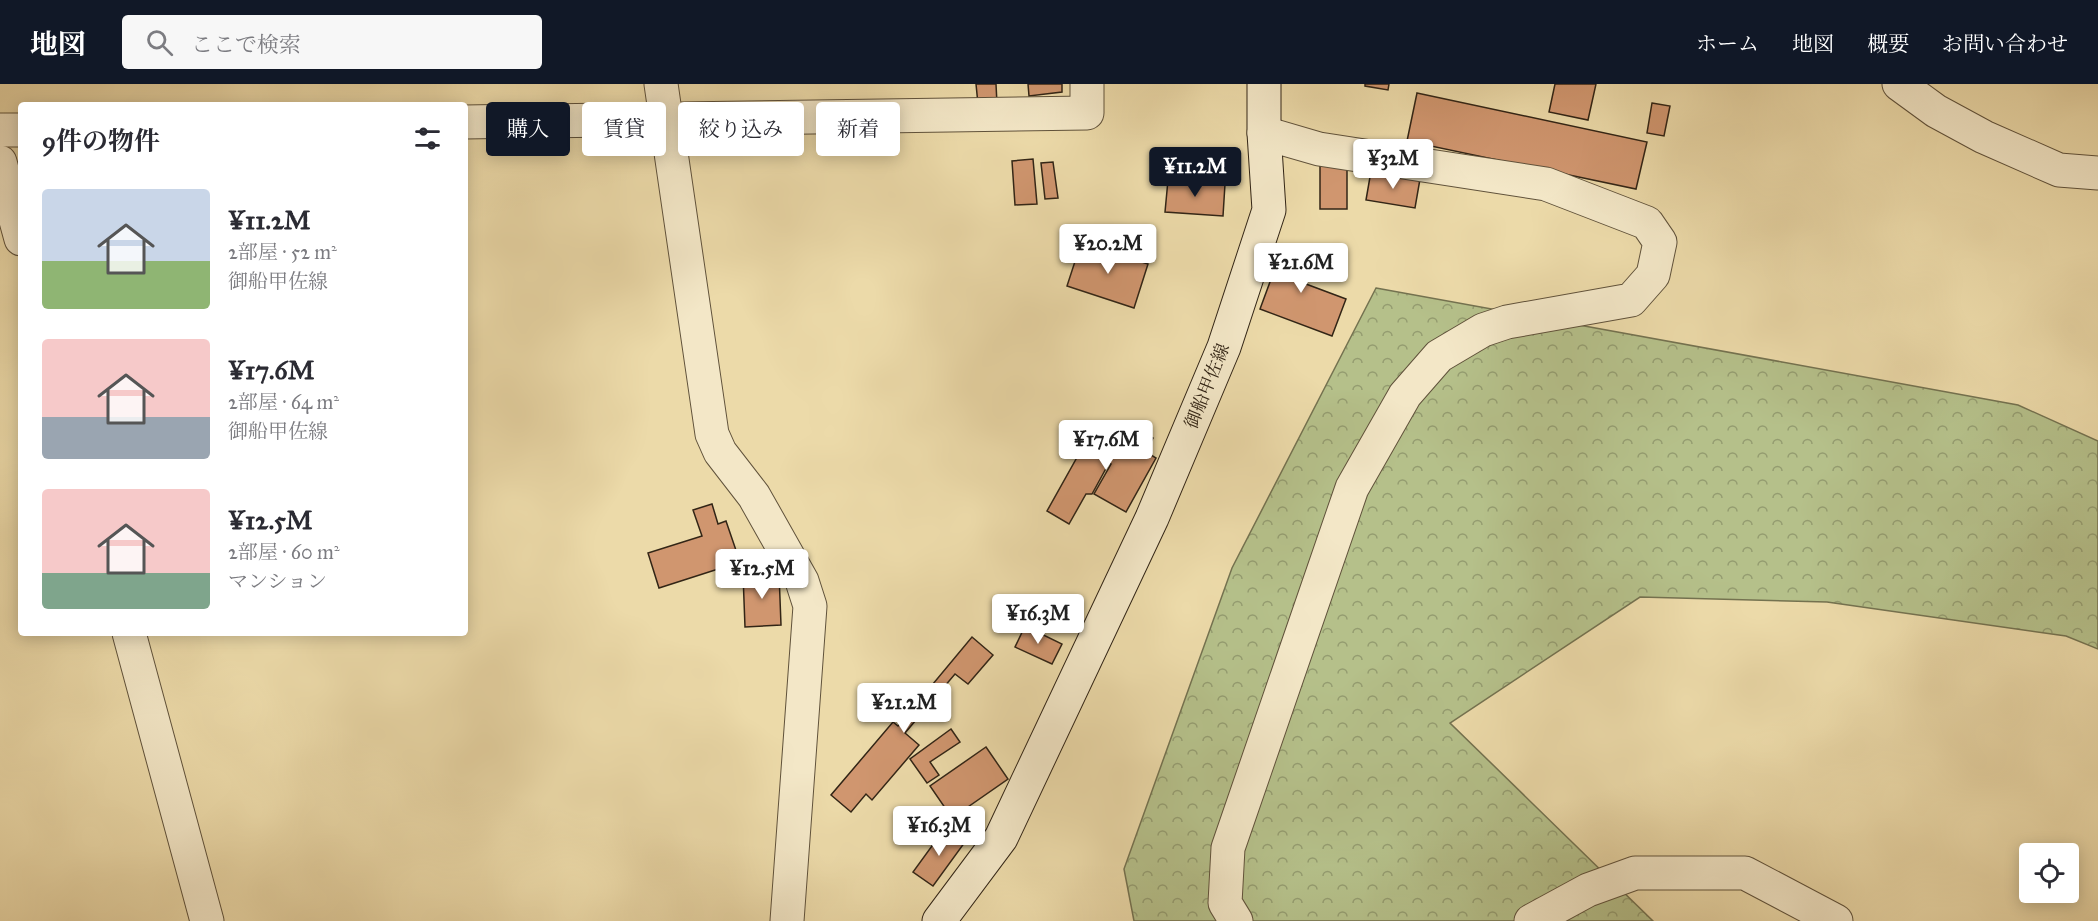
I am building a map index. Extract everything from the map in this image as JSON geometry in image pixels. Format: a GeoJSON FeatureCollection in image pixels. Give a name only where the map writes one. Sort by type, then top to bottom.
{"type":"FeatureCollection","features":[{"type":"Feature","properties":{"kind":"street"},"geometry":{"type":"LineString","coordinates":[[661,84],[712,434],[720,452],[754,496],[802,580],[810,606],[787,921]]}},
{"type":"Feature","properties":{"kind":"street"},"geometry":{"type":"LineString","coordinates":[[468,122],[1087,113],[1088,84]]}},
{"type":"Feature","properties":{"kind":"street","name":"御船甲佐線"},"geometry":{"type":"LineString","coordinates":[[939,921],[1001,838],[1152,518],[1224,347],[1269,210],[1264,133],[1264,84]]}},
{"type":"Feature","properties":{"kind":"street"},"geometry":{"type":"LineString","coordinates":[[1899,84],[1936,111],[1984,137],[2059,171],[2098,172]]}},
{"type":"Feature","properties":{"kind":"street"},"geometry":{"type":"LineString","coordinates":[[0,130],[18,130]]}},
{"type":"Feature","properties":{"kind":"street"},"geometry":{"type":"LineString","coordinates":[[1236,921],[1225,903],[1228,848],[1352,488],[1405,395],[1439,356],[1483,330],[1507,322],[1631,300],[1653,275],[1660,242],[1647,223],[1546,184],[1319,149],[1264,133]]}},
{"type":"Feature","properties":{"kind":"street"},"geometry":{"type":"LineString","coordinates":[[0,162],[18,228]]}},
{"type":"Feature","properties":{"kind":"street"},"geometry":{"type":"LineString","coordinates":[[130,636],[207,921]]}},
{"type":"Feature","properties":{"kind":"street"},"geometry":{"type":"LineString","coordinates":[[1531,921],[1588,890],[1635,873],[1745,873],[1836,921]]}},
{"type":"Feature","properties":{"kind":"green space"},"geometry":{"type":"Polygon","coordinates":[[[1376,288],[2018,405],[2098,441],[2098,649],[2066,636],[1827,602],[1640,597],[1450,723],[1653,921],[1134,921],[1124,869],[1232,568],[1376,288]]]}},
{"type":"Feature","properties":{"kind":"building"},"geometry":{"type":"Polygon","coordinates":[[[976,84],[996,84],[997,104],[978,104],[976,84]]]}},
{"type":"Feature","properties":{"kind":"building"},"geometry":{"type":"Polygon","coordinates":[[[1028,84],[1062,84],[1062,92],[1029,96],[1028,84]]]}},
{"type":"Feature","properties":{"kind":"building"},"geometry":{"type":"Polygon","coordinates":[[[1365,84],[1389,84],[1388,90],[1365,86],[1365,84]]]}},
{"type":"Feature","properties":{"kind":"building"},"geometry":{"type":"Polygon","coordinates":[[[1555,84],[1596,84],[1588,120],[1549,112],[1555,84]]]}},
{"type":"Feature","properties":{"kind":"building"},"geometry":{"type":"Polygon","coordinates":[[[1417,93],[1647,142],[1636,189],[1407,141],[1417,93]]]}},
{"type":"Feature","properties":{"kind":"building"},"geometry":{"type":"Polygon","coordinates":[[[1652,103],[1670,106],[1664,136],[1647,133],[1652,103]]]}},
{"type":"Feature","properties":{"kind":"building"},"geometry":{"type":"Polygon","coordinates":[[[1033,159],[1037,204],[1015,205],[1012,161],[1033,159]]]}},
{"type":"Feature","properties":{"kind":"building"},"geometry":{"type":"Polygon","coordinates":[[[1053,162],[1058,198],[1045,199],[1041,163],[1053,162]]]}},
{"type":"Feature","properties":{"kind":"building"},"geometry":{"type":"Polygon","coordinates":[[[1320,165],[1347,165],[1347,209],[1320,209],[1320,165]]]}},
{"type":"Feature","properties":{"kind":"building"},"geometry":{"type":"Polygon","coordinates":[[[1371,171],[1420,179],[1415,208],[1366,200],[1371,171]]]}},
{"type":"Feature","properties":{"kind":"building"},"geometry":{"type":"Polygon","coordinates":[[[1168,180],[1225,184],[1223,216],[1165,212],[1168,180]]]}},
{"type":"Feature","properties":{"kind":"building"},"geometry":{"type":"Polygon","coordinates":[[[1081,243],[1148,264],[1134,308],[1067,286],[1081,243]]]}},
{"type":"Feature","properties":{"kind":"building"},"geometry":{"type":"Polygon","coordinates":[[[1284,244],[1317,256],[1306,284],[1346,299],[1332,336],[1260,309],[1284,244]]]}},
{"type":"Feature","properties":{"kind":"building"},"geometry":{"type":"Polygon","coordinates":[[[1125,423],[1153,438],[1146,452],[1156,458],[1126,512],[1094,494],[1111,464],[1109,463],[1092,494],[1086,494],[1069,524],[1047,511],[1094,427],[1116,439],[1125,423]]]}},
{"type":"Feature","properties":{"kind":"building"},"geometry":{"type":"Polygon","coordinates":[[[712,504],[718,524],[726,521],[740,562],[659,588],[648,553],[702,536],[693,510],[712,504]]]}},
{"type":"Feature","properties":{"kind":"building"},"geometry":{"type":"Polygon","coordinates":[[[779,573],[781,625],[745,627],[743,574],[779,573]]]}},
{"type":"Feature","properties":{"kind":"building"},"geometry":{"type":"Polygon","coordinates":[[[1025,626],[1062,644],[1052,664],[1015,647],[1025,626]]]}},
{"type":"Feature","properties":{"kind":"building"},"geometry":{"type":"Polygon","coordinates":[[[972,637],[993,655],[968,684],[955,674],[905,733],[919,745],[872,800],[866,794],[851,812],[831,795],[893,722],[898,726],[972,637]]]}},
{"type":"Feature","properties":{"kind":"building"},"geometry":{"type":"Polygon","coordinates":[[[951,729],[960,742],[930,762],[939,775],[927,783],[910,759],[951,729]]]}},
{"type":"Feature","properties":{"kind":"building"},"geometry":{"type":"Polygon","coordinates":[[[986,747],[1008,779],[952,818],[930,786],[986,747]]]}},
{"type":"Feature","properties":{"kind":"building"},"geometry":{"type":"Polygon","coordinates":[[[945,828],[965,842],[933,886],[913,872],[945,828]]]}}]}
